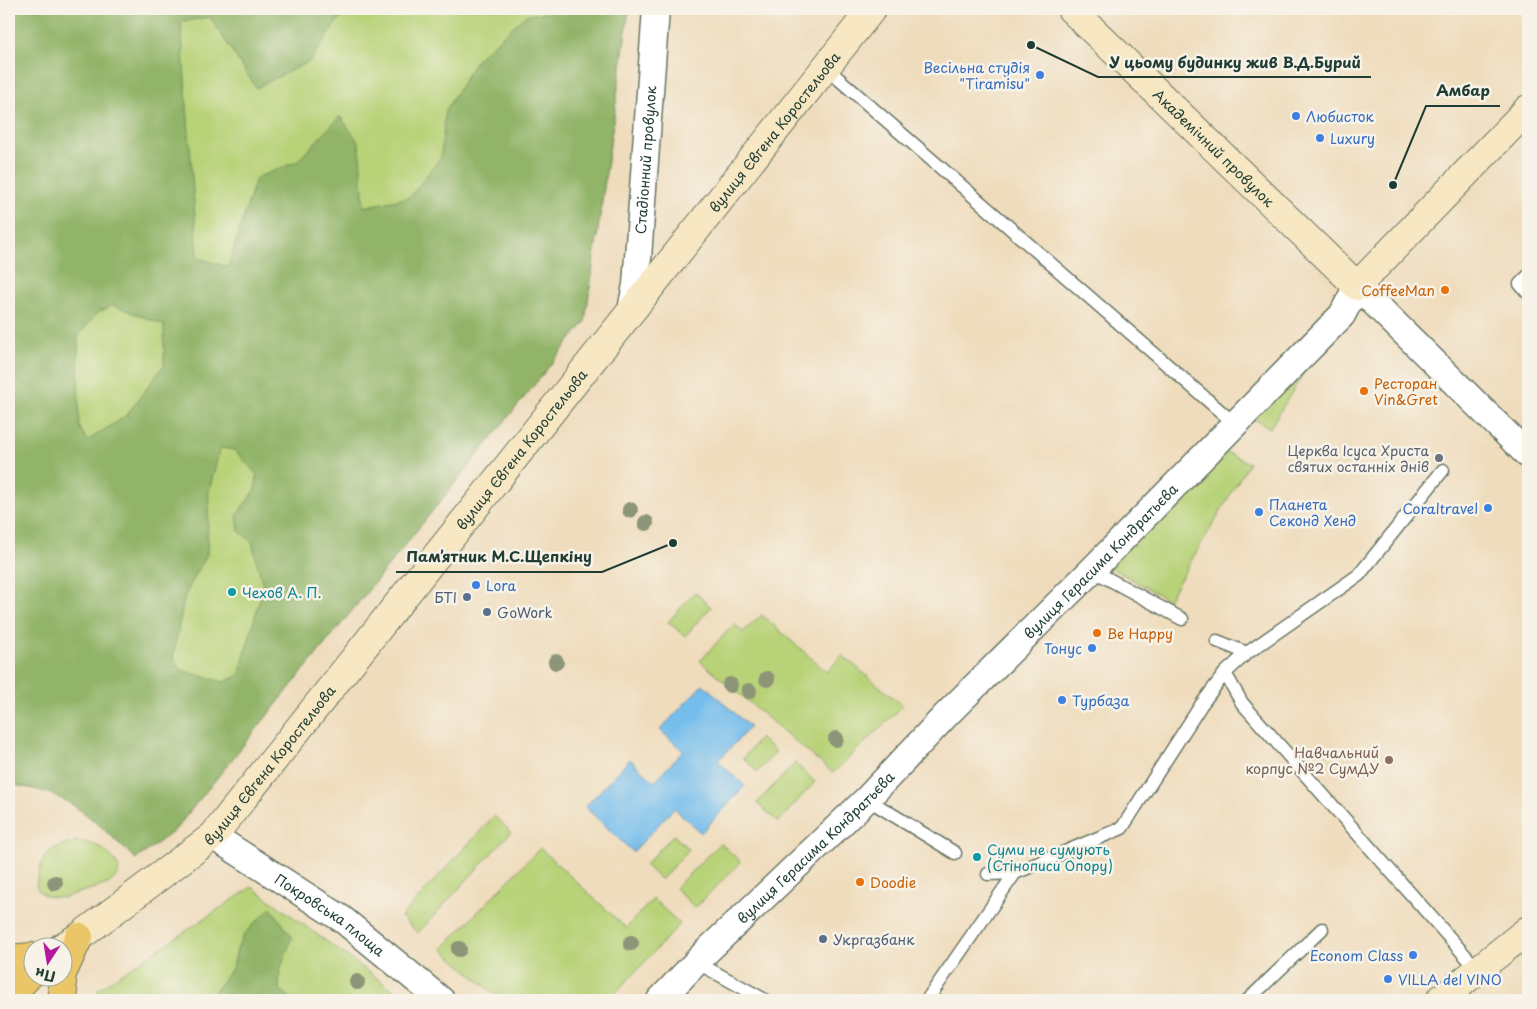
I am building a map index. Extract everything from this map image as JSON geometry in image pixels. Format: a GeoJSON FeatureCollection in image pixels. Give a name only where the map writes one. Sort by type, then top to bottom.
{"type":"FeatureCollection","features":[{"type":"Feature","properties":{"kind":"main road"},"geometry":{"type":"LineString","coordinates":[[9,959],[22,958]]}},
{"type":"Feature","properties":{"kind":"main road"},"geometry":{"type":"LineString","coordinates":[[9,970],[22,965]]}},
{"type":"Feature","properties":{"kind":"main road"},"geometry":{"type":"LineString","coordinates":[[9,997],[22,983]]}},
{"type":"Feature","properties":{"kind":"main road"},"geometry":{"type":"LineString","coordinates":[[63,986],[64,1000]]}},
{"type":"Feature","properties":{"kind":"street","name":"Стадіонний провулок"},"geometry":{"type":"LineString","coordinates":[[631,310],[636,284],[656,9]]}},
{"type":"Feature","properties":{"kind":"street","name":"вулиця Євгена Коростельова"},"geometry":{"type":"LineString","coordinates":[[72,941],[213,836],[872,9]]}},
{"type":"Feature","properties":{"kind":"street","name":"Академічний провулок"},"geometry":{"type":"LineString","coordinates":[[1071,9],[1357,286]]}},
{"type":"Feature","properties":{"kind":"street","name":"вулиця Герасима Кондратьєва"},"geometry":{"type":"LineString","coordinates":[[660,1000],[696,962],[866,799],[947,714],[1092,570],[1342,315],[1357,286],[1528,109]]}},
{"type":"Feature","properties":{"kind":"street"},"geometry":{"type":"LineString","coordinates":[[1357,286],[1528,455]]}},
{"type":"Feature","properties":{"kind":"street","name":"Покровська площа"},"geometry":{"type":"LineString","coordinates":[[213,836],[342,920],[441,1000]]}},
{"type":"Feature","properties":{"kind":"street"},"geometry":{"type":"LineString","coordinates":[[1440,1000],[1528,930]]}},
{"type":"Feature","properties":{"kind":"lane"},"geometry":{"type":"LineString","coordinates":[[825,67],[1235,424]]}},
{"type":"Feature","properties":{"kind":"lane"},"geometry":{"type":"LineString","coordinates":[[1528,276],[1520,284],[1528,293]]}},
{"type":"Feature","properties":{"kind":"lane"},"geometry":{"type":"LineString","coordinates":[[988,874],[1016,873],[1122,828],[1201,705],[1225,673],[1247,653],[1360,575],[1443,470]]}},
{"type":"Feature","properties":{"kind":"lane"},"geometry":{"type":"LineString","coordinates":[[1092,570],[1182,619]]}},
{"type":"Feature","properties":{"kind":"lane"},"geometry":{"type":"LineString","coordinates":[[1217,642],[1247,653]]}},
{"type":"Feature","properties":{"kind":"lane"},"geometry":{"type":"LineString","coordinates":[[1225,673],[1242,703],[1478,970]]}},
{"type":"Feature","properties":{"kind":"lane"},"geometry":{"type":"LineString","coordinates":[[866,799],[955,853]]}},
{"type":"Feature","properties":{"kind":"lane"},"geometry":{"type":"LineString","coordinates":[[926,1000],[1016,873]]}},
{"type":"Feature","properties":{"kind":"lane"},"geometry":{"type":"LineString","coordinates":[[1248,1000],[1322,929]]}},
{"type":"Feature","properties":{"kind":"lane"},"geometry":{"type":"LineString","coordinates":[[696,962],[765,1000]]}},
{"type":"Feature","properties":{"kind":"green space"},"geometry":{"type":"Polygon","coordinates":[[[9,9],[629,9],[585,322],[174,831],[136,859],[93,820],[74,806],[51,794],[9,784],[9,9]]]}},
{"type":"Feature","properties":{"kind":"green space"},"geometry":{"type":"Polygon","coordinates":[[[9,9],[357,9],[338,20],[310,61],[256,88],[210,17],[181,22],[198,258],[228,267],[256,178],[298,161],[340,116],[359,143],[364,207],[410,197],[441,157],[445,111],[477,59],[526,15],[575,9],[629,9],[585,322],[174,831],[136,859],[93,820],[74,806],[51,794],[9,784],[9,9]],[[113,305],[97,313],[78,337],[79,426],[87,441],[127,415],[164,365],[164,325],[113,305]],[[220,448],[209,491],[207,554],[185,595],[173,656],[180,670],[223,682],[239,676],[263,587],[252,542],[239,531],[237,515],[255,490],[257,475],[235,450],[220,448]]]}},
{"type":"Feature","properties":{"kind":"green space"},"geometry":{"type":"Polygon","coordinates":[[[1311,361],[1270,428],[1252,418],[1311,361]]]}},
{"type":"Feature","properties":{"kind":"green space"},"geometry":{"type":"Polygon","coordinates":[[[1222,450],[1249,463],[1168,600],[1108,566],[1222,450]]]}},
{"type":"Feature","properties":{"kind":"green space"},"geometry":{"type":"Polygon","coordinates":[[[695,592],[711,607],[685,636],[668,622],[695,592]]]}},
{"type":"Feature","properties":{"kind":"green space"},"geometry":{"type":"Polygon","coordinates":[[[762,615],[827,672],[842,655],[903,706],[833,773],[700,661],[734,624],[743,632],[762,615]]]}},
{"type":"Feature","properties":{"kind":"green space"},"geometry":{"type":"Polygon","coordinates":[[[760,738],[776,752],[757,772],[743,758],[760,738]]]}},
{"type":"Feature","properties":{"kind":"green space"},"geometry":{"type":"Polygon","coordinates":[[[795,763],[815,782],[778,822],[757,803],[795,763]]]}},
{"type":"Feature","properties":{"kind":"green space"},"geometry":{"type":"Polygon","coordinates":[[[494,816],[511,832],[418,933],[401,917],[494,816]]]}},
{"type":"Feature","properties":{"kind":"green space"},"geometry":{"type":"Polygon","coordinates":[[[673,835],[689,849],[661,880],[645,865],[673,835]]]}},
{"type":"Feature","properties":{"kind":"green space"},"geometry":{"type":"Polygon","coordinates":[[[78,841],[102,848],[119,867],[118,875],[108,884],[62,898],[46,896],[36,886],[43,860],[47,854],[59,846],[78,841]]]}},
{"type":"Feature","properties":{"kind":"green space"},"geometry":{"type":"Polygon","coordinates":[[[720,843],[741,862],[695,908],[675,888],[720,843]]]}},
{"type":"Feature","properties":{"kind":"green space"},"geometry":{"type":"Polygon","coordinates":[[[540,848],[626,928],[653,899],[680,924],[609,1000],[501,1000],[442,949],[540,848]]]}},
{"type":"Feature","properties":{"kind":"green space"},"geometry":{"type":"Polygon","coordinates":[[[252,887],[407,1000],[108,1000],[97,990],[252,887]]]}},
{"type":"Feature","properties":{"kind":"green space"},"geometry":{"type":"Polygon","coordinates":[[[271,908],[292,937],[280,970],[279,989],[292,999],[300,1000],[208,1000],[233,967],[237,949],[245,933],[271,908]]]}},
{"type":"Feature","properties":{"kind":"water"},"geometry":{"type":"Polygon","coordinates":[[[703,684],[750,727],[718,761],[745,786],[701,833],[674,808],[633,852],[585,807],[630,759],[654,782],[683,751],[660,730],[703,684]]]}},
{"type":"Feature","properties":{"kind":"place","name":"У цьому будинку жив В.Д.Бурий"},"geometry":{"type":"Point","coordinates":[1031,45]}},
{"type":"Feature","properties":{"kind":"place","name":"Весільна студія \"Tiramisu\""},"geometry":{"type":"Point","coordinates":[1040,75]}},
{"type":"Feature","properties":{"kind":"place","name":"Любисток"},"geometry":{"type":"Point","coordinates":[1296,116]}},
{"type":"Feature","properties":{"kind":"place","name":"Luxury"},"geometry":{"type":"Point","coordinates":[1320,138]}},
{"type":"Feature","properties":{"kind":"place","name":"Амбар"},"geometry":{"type":"Point","coordinates":[1393,185]}},
{"type":"Feature","properties":{"kind":"place","name":"CoffeeMan"},"geometry":{"type":"Point","coordinates":[1445,290]}},
{"type":"Feature","properties":{"kind":"place","name":"Ресторан Vin&Gret"},"geometry":{"type":"Point","coordinates":[1364,391]}},
{"type":"Feature","properties":{"kind":"place","name":"Церква Ісуса Христа святих останніх днів"},"geometry":{"type":"Point","coordinates":[1439,458]}},
{"type":"Feature","properties":{"kind":"place","name":"Coraltravel"},"geometry":{"type":"Point","coordinates":[1488,508]}},
{"type":"Feature","properties":{"kind":"place","name":"Планета Секонд Хенд"},"geometry":{"type":"Point","coordinates":[1259,512]}},
{"type":"Feature","properties":{"kind":"place","name":"Пам’ятник М.С.Щепкіну"},"geometry":{"type":"Point","coordinates":[673,543]}},
{"type":"Feature","properties":{"kind":"place","name":"Lora"},"geometry":{"type":"Point","coordinates":[476,585]}},
{"type":"Feature","properties":{"kind":"place","name":"Чехов А. П."},"geometry":{"type":"Point","coordinates":[232,592]}},
{"type":"Feature","properties":{"kind":"place","name":"БТІ"},"geometry":{"type":"Point","coordinates":[467,597]}},
{"type":"Feature","properties":{"kind":"place","name":"GoWork"},"geometry":{"type":"Point","coordinates":[487,612]}},
{"type":"Feature","properties":{"kind":"place","name":"Be Happy"},"geometry":{"type":"Point","coordinates":[1097,633]}},
{"type":"Feature","properties":{"kind":"place","name":"Тонус"},"geometry":{"type":"Point","coordinates":[1092,648]}},
{"type":"Feature","properties":{"kind":"place","name":"Турбаза"},"geometry":{"type":"Point","coordinates":[1062,700]}},
{"type":"Feature","properties":{"kind":"place","name":"Навчальний корпус №2 СумДУ"},"geometry":{"type":"Point","coordinates":[1389,760]}},
{"type":"Feature","properties":{"kind":"place","name":"Суми не сумують (Стінописи Опору)"},"geometry":{"type":"Point","coordinates":[977,857]}},
{"type":"Feature","properties":{"kind":"place","name":"Doodie"},"geometry":{"type":"Point","coordinates":[860,882]}},
{"type":"Feature","properties":{"kind":"place","name":"Укргазбанк"},"geometry":{"type":"Point","coordinates":[823,939]}},
{"type":"Feature","properties":{"kind":"place","name":"Econom Class"},"geometry":{"type":"Point","coordinates":[1413,955]}},
{"type":"Feature","properties":{"kind":"place","name":"VILLA del VINO"},"geometry":{"type":"Point","coordinates":[1388,979]}}]}
